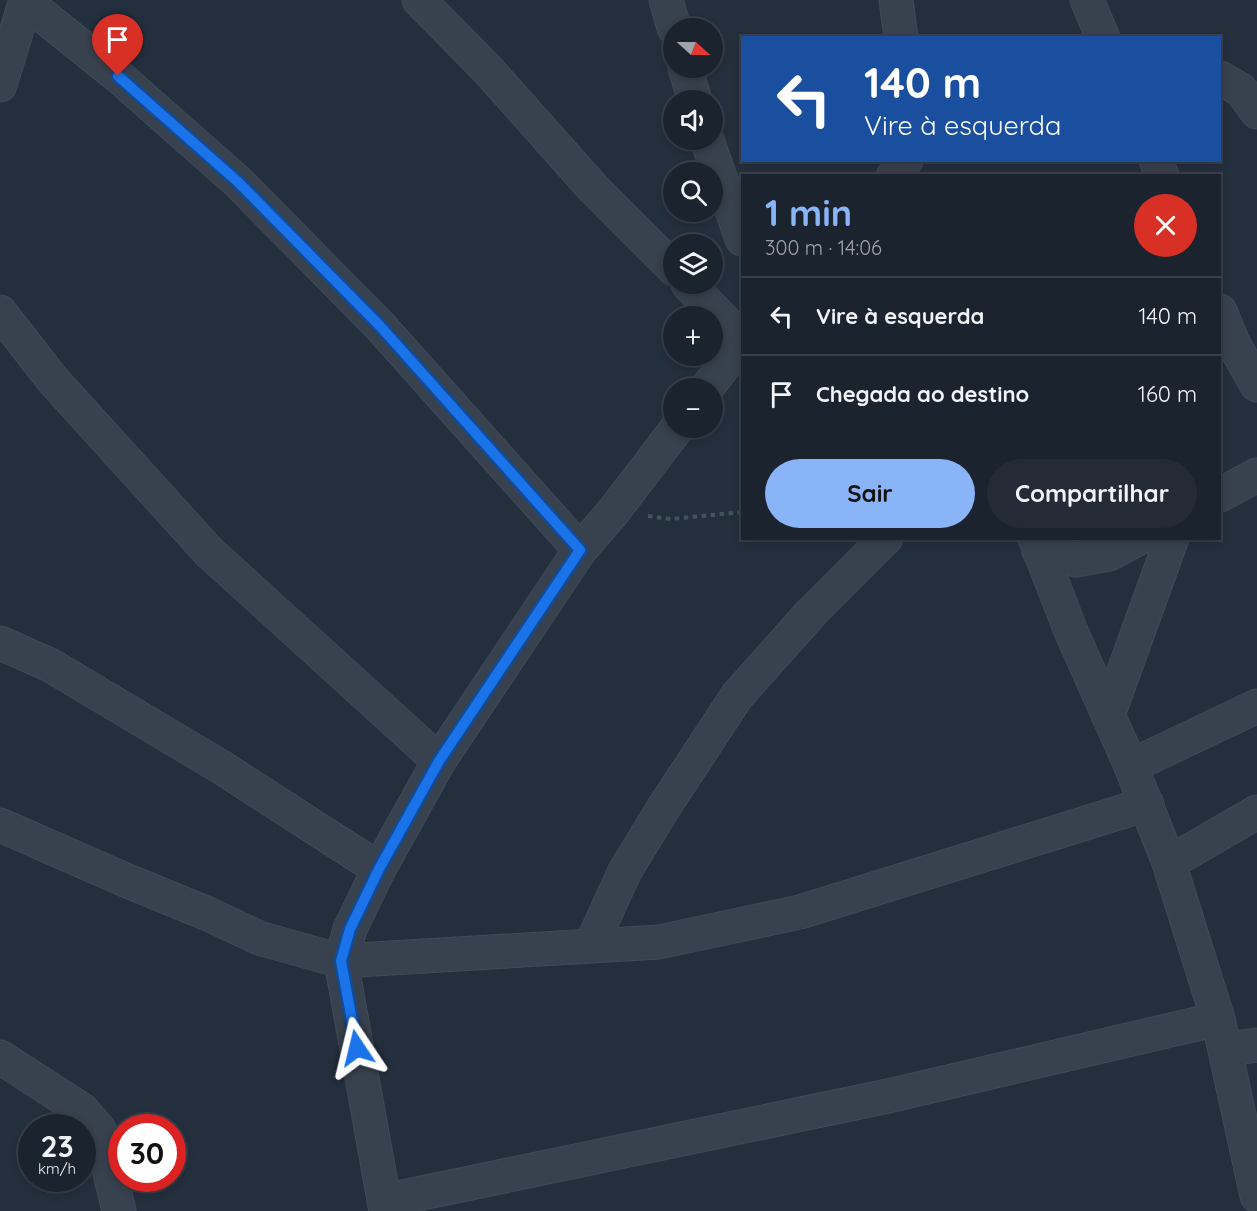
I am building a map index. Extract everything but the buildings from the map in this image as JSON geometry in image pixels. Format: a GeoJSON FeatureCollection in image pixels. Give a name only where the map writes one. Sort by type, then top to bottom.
{"type":"FeatureCollection","features":[{"type":"Feature","properties":{"kind":"street"},"geometry":{"type":"LineString","coordinates":[[419,0],[488,70],[593,188],[663,258]]}},
{"type":"Feature","properties":{"kind":"street"},"geometry":{"type":"LineString","coordinates":[[666,0],[671,18]]}},
{"type":"Feature","properties":{"kind":"street"},"geometry":{"type":"LineString","coordinates":[[896,0],[901,36]]}},
{"type":"Feature","properties":{"kind":"street"},"geometry":{"type":"LineString","coordinates":[[1087,0],[1102,36]]}},
{"type":"Feature","properties":{"kind":"street"},"geometry":{"type":"LineString","coordinates":[[0,85],[26,1],[118,76],[238,182],[380,326],[580,550]]}},
{"type":"Feature","properties":{"kind":"street"},"geometry":{"type":"LineString","coordinates":[[1221,79],[1257,75]]}},
{"type":"Feature","properties":{"kind":"street"},"geometry":{"type":"LineString","coordinates":[[1221,79],[1241,90],[1257,112]]}},
{"type":"Feature","properties":{"kind":"street"},"geometry":{"type":"LineString","coordinates":[[711,150],[741,236]]}},
{"type":"Feature","properties":{"kind":"street"},"geometry":{"type":"LineString","coordinates":[[895,174],[904,162]]}},
{"type":"Feature","properties":{"kind":"street"},"geometry":{"type":"LineString","coordinates":[[698,294],[741,339]]}},
{"type":"Feature","properties":{"kind":"street"},"geometry":{"type":"LineString","coordinates":[[0,313],[52,379],[209,552],[439,761]]}},
{"type":"Feature","properties":{"kind":"street"},"geometry":{"type":"LineString","coordinates":[[1221,313],[1233,343],[1257,385]]}},
{"type":"Feature","properties":{"kind":"street"},"geometry":{"type":"LineString","coordinates":[[714,378],[741,341]]}},
{"type":"Feature","properties":{"kind":"street"},"geometry":{"type":"LineString","coordinates":[[669,438],[613,512],[580,550],[439,761],[379,869],[350,929],[341,961],[385,1206],[888,1096],[1221,1034],[1257,1045]]}},
{"type":"Feature","properties":{"kind":"street"},"geometry":{"type":"LineString","coordinates":[[1221,494],[1257,475]]}},
{"type":"Feature","properties":{"kind":"street"},"geometry":{"type":"LineString","coordinates":[[591,945],[625,871],[737,696],[811,613],[884,540]]}},
{"type":"Feature","properties":{"kind":"street"},"geometry":{"type":"LineString","coordinates":[[1037,545],[1076,560],[1109,554],[1135,540]]}},
{"type":"Feature","properties":{"kind":"street"},"geometry":{"type":"LineString","coordinates":[[1108,715],[1171,540]]}},
{"type":"Feature","properties":{"kind":"street"},"geometry":{"type":"LineString","coordinates":[[1037,545],[1070,629],[1131,766],[1170,863],[1221,1034],[1257,1196]]}},
{"type":"Feature","properties":{"kind":"street"},"geometry":{"type":"LineString","coordinates":[[0,643],[60,671],[221,767],[379,869]]}},
{"type":"Feature","properties":{"kind":"street"},"geometry":{"type":"LineString","coordinates":[[1131,766],[1257,706]]}},
{"type":"Feature","properties":{"kind":"street"},"geometry":{"type":"LineString","coordinates":[[0,825],[259,938],[341,961],[659,942],[800,912],[1147,804]]}},
{"type":"Feature","properties":{"kind":"street"},"geometry":{"type":"LineString","coordinates":[[1170,863],[1257,812]]}},
{"type":"Feature","properties":{"kind":"street"},"geometry":{"type":"LineString","coordinates":[[0,1057],[82,1110],[100,1131],[119,1211]]}},
{"type":"Feature","properties":{"kind":"path"},"geometry":{"type":"LineString","coordinates":[[613,512],[671,519],[741,512]]}},
{"type":"Feature","properties":{"kind":"route"},"geometry":{"type":"LineString","coordinates":[[118,76],[238,182],[380,326],[580,550],[439,761],[379,869],[350,929],[341,961],[357,1048]]}}]}
